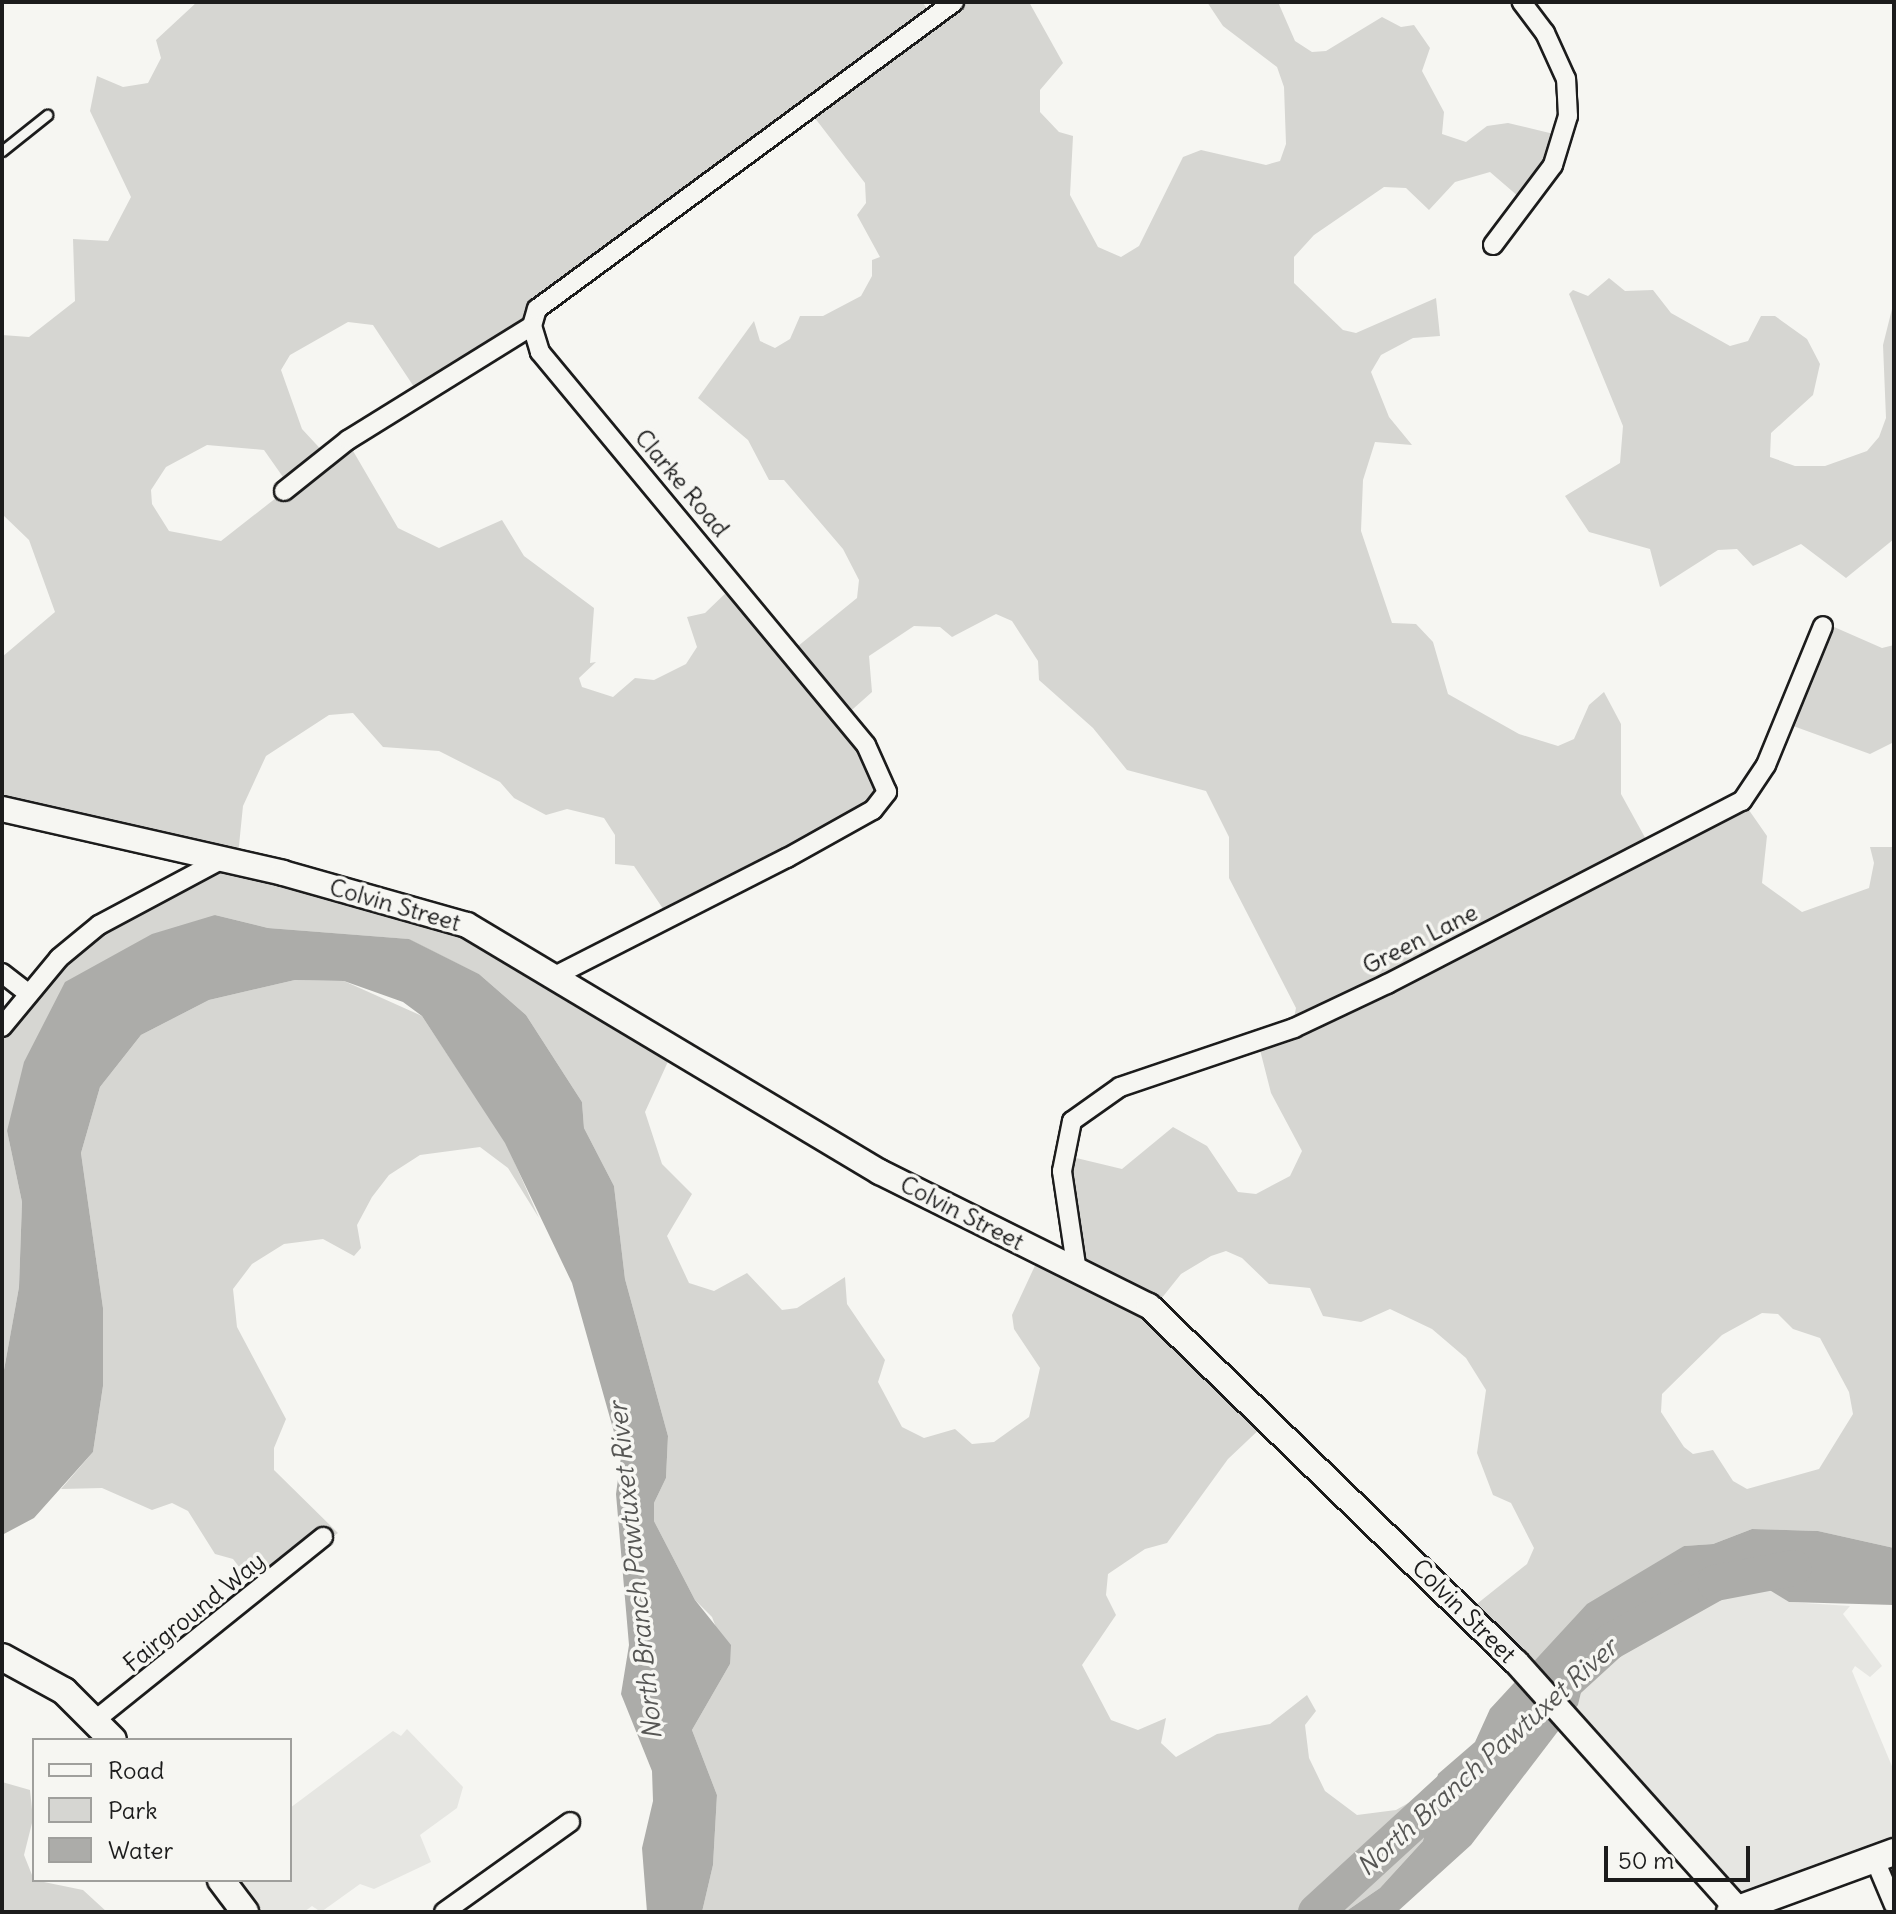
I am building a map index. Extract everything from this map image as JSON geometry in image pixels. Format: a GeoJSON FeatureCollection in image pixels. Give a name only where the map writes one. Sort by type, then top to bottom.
{"type":"FeatureCollection","features":[{"type":"Feature","properties":{"kind":"main road"},"geometry":{"type":"LineString","coordinates":[[2,1657],[64,1691],[111,1738]]}},
{"type":"Feature","properties":{"kind":"main road"},"geometry":{"type":"LineString","coordinates":[[1734,1910],[1885,1856]]}},
{"type":"Feature","properties":{"kind":"main road"},"geometry":{"type":"LineString","coordinates":[[222,1882],[245,1912]]}},
{"type":"Feature","properties":{"kind":"street"},"geometry":{"type":"LineString","coordinates":[[284,491],[348,440],[532,326],[537,309],[566,285],[641,236],[954,2]]}},
{"type":"Feature","properties":{"kind":"street"},"geometry":{"type":"LineString","coordinates":[[1493,245],[1553,165],[1568,116],[1566,79],[1545,33],[1522,2]]}},
{"type":"Feature","properties":{"kind":"street","name":"Clarke Road"},"geometry":{"type":"LineString","coordinates":[[532,326],[540,352],[866,745],[887,792],[873,810],[787,858],[553,977]]}},
{"type":"Feature","properties":{"kind":"street","name":"Green Lane"},"geometry":{"type":"LineString","coordinates":[[1076,1265],[1062,1171],[1072,1121],[1120,1087],[1294,1028],[1387,984],[1742,801],[1766,765],[1823,626]]}},
{"type":"Feature","properties":{"kind":"street","name":"Colvin Street"},"geometry":{"type":"LineString","coordinates":[[2,809],[217,862],[283,873],[467,925],[956,1214],[1076,1265],[1149,1306],[1390,1537],[1574,1723],[1734,1910]]}},
{"type":"Feature","properties":{"kind":"street"},"geometry":{"type":"LineString","coordinates":[[2,1027],[29,994],[99,925],[217,862]]}},
{"type":"Feature","properties":{"kind":"street"},"geometry":{"type":"LineString","coordinates":[[2,973],[29,994]]}},
{"type":"Feature","properties":{"kind":"street","name":"Fairground Way"},"geometry":{"type":"LineString","coordinates":[[94,1721],[323,1537]]}},
{"type":"Feature","properties":{"kind":"street"},"geometry":{"type":"LineString","coordinates":[[444,1912],[570,1822]]}},
{"type":"Feature","properties":{"kind":"street"},"geometry":{"type":"LineString","coordinates":[[1885,1856],[1894,1905]]}},
{"type":"Feature","properties":{"kind":"lane"},"geometry":{"type":"LineString","coordinates":[[2,151],[47,115]]}},
{"type":"Feature","properties":{"kind":"shaded area"},"geometry":{"type":"Polygon","coordinates":[[[1730,1576],[1750,1577],[1789,1602],[1850,1606],[1843,1614],[1882,1666],[1870,1677],[1855,1666],[1852,1671],[1894,1771],[1894,1854],[1740,1909],[1569,1714],[1578,1705],[1590,1655],[1705,1584],[1730,1576]]]}},
{"type":"Feature","properties":{"kind":"shaded area"},"geometry":{"type":"Polygon","coordinates":[[[407,1729],[463,1787],[457,1808],[420,1835],[431,1862],[374,1889],[360,1884],[321,1912],[312,1906],[304,1912],[245,1912],[222,1882],[292,1882],[292,1807],[393,1731],[401,1736],[407,1729]]]}},
{"type":"Feature","properties":{"kind":"green space"},"geometry":{"type":"Polygon","coordinates":[[[197,2],[922,2],[933,16],[958,2],[1029,2],[1063,63],[1040,90],[1040,112],[1059,132],[1073,136],[1070,195],[1098,247],[1121,257],[1139,246],[1183,157],[1201,150],[1266,165],[1280,161],[1286,144],[1284,87],[1277,67],[1223,26],[1207,2],[1278,2],[1295,41],[1312,52],[1326,51],[1382,17],[1401,27],[1414,25],[1430,48],[1422,71],[1444,112],[1442,134],[1466,142],[1487,126],[1508,123],[1562,136],[1526,203],[1490,172],[1455,182],[1429,210],[1406,188],[1384,187],[1314,235],[1294,257],[1294,283],[1343,330],[1356,333],[1436,298],[1440,336],[1413,338],[1381,355],[1371,372],[1389,417],[1412,445],[1375,442],[1363,480],[1361,531],[1392,623],[1416,624],[1433,642],[1448,694],[1519,734],[1558,746],[1574,739],[1589,705],[1604,692],[1621,724],[1621,794],[1648,843],[1744,803],[1767,836],[1762,883],[1802,912],[1869,888],[1874,863],[1870,847],[1894,847],[1894,1548],[1818,1531],[1752,1529],[1713,1544],[1684,1546],[1526,1668],[1468,1611],[1527,1564],[1534,1548],[1511,1503],[1493,1495],[1477,1453],[1486,1390],[1466,1358],[1432,1329],[1390,1309],[1361,1322],[1323,1316],[1310,1288],[1269,1284],[1242,1258],[1226,1251],[1181,1274],[1153,1309],[1265,1424],[1228,1459],[1167,1543],[1145,1549],[1108,1574],[1106,1595],[1116,1615],[1082,1665],[1111,1720],[1138,1730],[1166,1718],[1161,1743],[1176,1757],[1217,1734],[1270,1724],[1307,1695],[1316,1711],[1305,1725],[1309,1758],[1325,1791],[1357,1815],[1396,1810],[1433,1789],[1423,1841],[1380,1888],[1345,1912],[702,1912],[713,1865],[717,1795],[692,1730],[730,1664],[712,1617],[695,1600],[654,1521],[654,1503],[666,1478],[668,1436],[625,1279],[614,1186],[584,1128],[582,1102],[526,1015],[479,974],[408,939],[268,928],[215,915],[7,1131],[22,1202],[19,1287],[2,1381],[2,1028],[62,957],[211,863],[2,811],[2,657],[55,612],[29,540],[2,514],[2,335],[29,337],[75,301],[73,239],[108,241],[131,197],[90,111],[97,76],[123,87],[148,83],[161,58],[156,40],[197,2]],[[811,113],[561,289],[530,329],[420,396],[373,325],[348,322],[290,355],[281,370],[302,429],[327,456],[349,444],[398,528],[439,548],[502,520],[524,556],[594,608],[590,663],[596,662],[579,678],[582,687],[613,697],[635,678],[654,680],[686,664],[697,647],[687,617],[705,613],[732,587],[792,651],[857,598],[859,580],[843,549],[784,480],[769,480],[748,440],[698,398],[754,321],[760,341],[775,348],[790,339],[800,316],[823,316],[861,296],[872,276],[872,260],[880,257],[857,215],[866,203],[865,183],[811,113]],[[207,445],[166,467],[151,490],[152,504],[169,531],[221,541],[290,487],[264,450],[207,445]],[[996,614],[952,637],[940,627],[914,626],[869,656],[872,692],[844,717],[883,799],[668,916],[634,866],[615,864],[615,835],[604,818],[567,809],[546,815],[514,798],[500,782],[439,751],[383,747],[353,713],[329,715],[266,756],[243,806],[237,865],[425,913],[671,1055],[645,1112],[662,1164],[692,1194],[667,1236],[689,1283],[714,1291],[747,1273],[782,1310],[797,1308],[845,1277],[847,1304],[885,1360],[878,1382],[902,1427],[924,1438],[955,1429],[972,1444],[994,1442],[1029,1417],[1040,1368],[1014,1329],[1012,1315],[1039,1257],[1066,1264],[1068,1156],[1122,1169],[1173,1127],[1207,1146],[1238,1192],[1256,1194],[1290,1176],[1302,1151],[1271,1093],[1259,1046],[1292,1028],[1296,1008],[1229,878],[1229,837],[1206,791],[1127,770],[1093,728],[1039,680],[1038,661],[1012,621],[996,614]],[[1762,1313],[1722,1335],[1662,1394],[1661,1412],[1684,1447],[1693,1454],[1713,1450],[1733,1481],[1747,1489],[1819,1469],[1853,1414],[1849,1392],[1820,1338],[1793,1329],[1778,1314],[1762,1313]]]}},
{"type":"Feature","properties":{"kind":"green space"},"geometry":{"type":"Polygon","coordinates":[[[1609,278],[1625,291],[1653,290],[1671,313],[1730,346],[1748,341],[1761,316],[1775,316],[1807,339],[1820,364],[1813,395],[1771,433],[1770,457],[1795,466],[1825,466],[1867,451],[1879,437],[1886,418],[1883,345],[1894,301],[1894,539],[1846,578],[1801,544],[1753,566],[1737,549],[1718,550],[1660,587],[1650,549],[1589,532],[1565,496],[1620,463],[1623,426],[1569,294],[1573,290],[1588,296],[1609,278]]]}},
{"type":"Feature","properties":{"kind":"green space"},"geometry":{"type":"Polygon","coordinates":[[[1825,623],[1882,648],[1894,645],[1894,742],[1870,754],[1785,723],[1825,623]]]}},
{"type":"Feature","properties":{"kind":"green space"},"geometry":{"type":"Polygon","coordinates":[[[295,980],[344,981],[422,1016],[506,1143],[539,1218],[508,1168],[480,1147],[420,1155],[389,1175],[372,1197],[357,1225],[361,1248],[354,1256],[323,1239],[284,1244],[252,1264],[233,1289],[237,1327],[286,1419],[274,1448],[274,1470],[338,1533],[257,1590],[233,1559],[215,1554],[188,1511],[172,1503],[152,1510],[102,1488],[61,1489],[93,1452],[103,1386],[103,1308],[81,1153],[100,1087],[141,1035],[209,1000],[295,980]]]}},
{"type":"Feature","properties":{"kind":"green space"},"geometry":{"type":"Polygon","coordinates":[[[2,1782],[30,1790],[32,1823],[24,1855],[32,1882],[83,1890],[107,1912],[2,1912],[2,1782]]]}},
{"type":"Feature","properties":{"kind":"water"},"geometry":{"type":"Polygon","coordinates":[[[215,915],[268,928],[409,939],[479,974],[526,1015],[582,1102],[584,1128],[614,1186],[625,1279],[668,1436],[666,1478],[654,1503],[654,1521],[695,1600],[731,1645],[730,1664],[692,1730],[717,1795],[713,1865],[702,1912],[647,1912],[642,1848],[653,1801],[652,1771],[621,1694],[629,1645],[616,1494],[621,1457],[572,1283],[505,1143],[422,1016],[403,1002],[344,981],[295,980],[209,1000],[141,1035],[100,1087],[81,1153],[103,1308],[103,1386],[93,1452],[34,1518],[2,1535],[2,1381],[19,1287],[22,1202],[7,1131],[24,1062],[65,982],[152,934],[215,915]]]}},
{"type":"Feature","properties":{"kind":"water"},"geometry":{"type":"Polygon","coordinates":[[[1752,1529],[1818,1531],[1894,1548],[1894,1605],[1789,1602],[1750,1578],[1705,1584],[1590,1655],[1578,1705],[1471,1845],[1397,1912],[1345,1912],[1380,1888],[1423,1841],[1438,1774],[1475,1742],[1490,1709],[1587,1604],[1684,1546],[1713,1544],[1752,1529]]]}},
{"type":"Feature","properties":{"kind":"waterway","name":"North Branch Pawtuxet River"},"geometry":{"type":"LineString","coordinates":[[1551,1696],[1610,1642],[1715,1583],[1794,1568]]}},
{"type":"Feature","properties":{"kind":"waterway","name":"North Branch Pawtuxet River"},"geometry":{"type":"LineString","coordinates":[[1316,1912],[1469,1772]]}}]}
